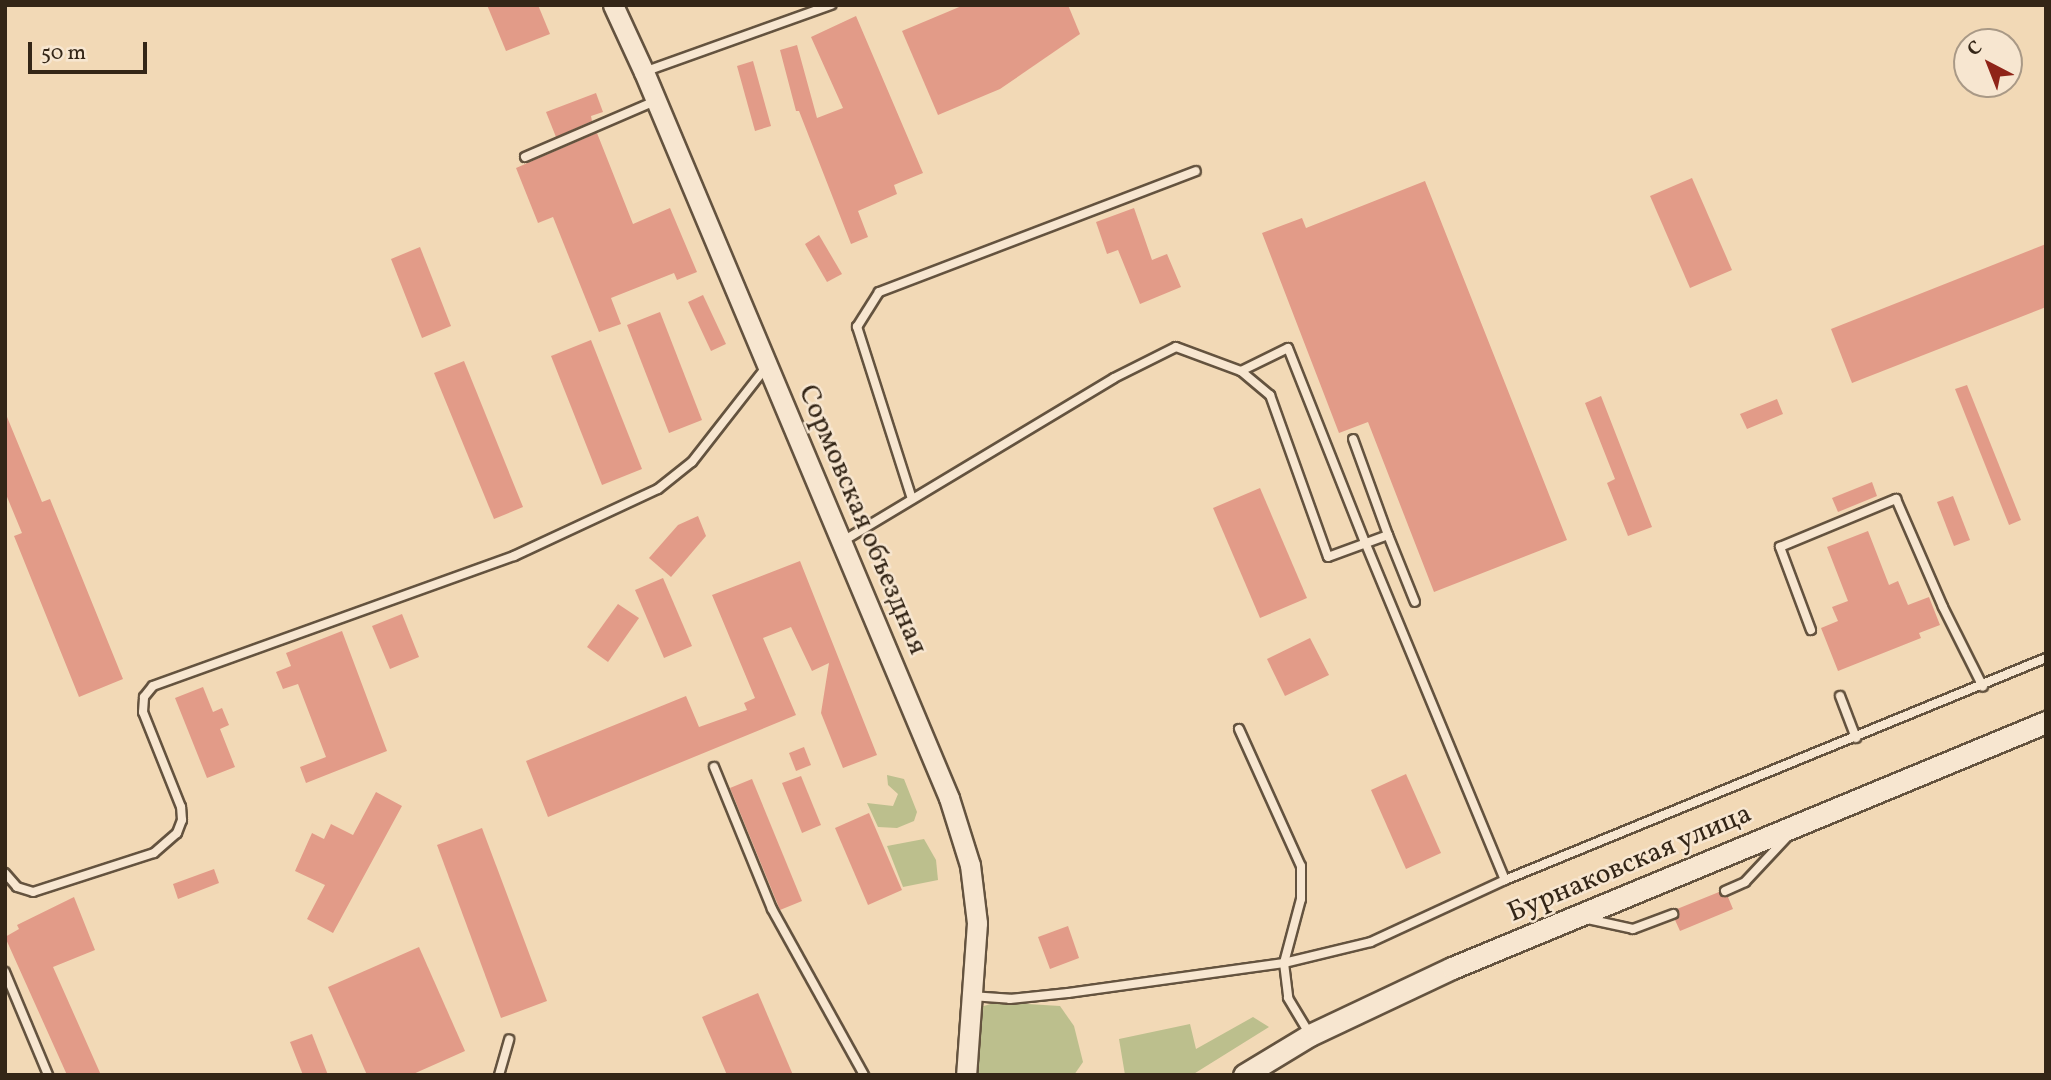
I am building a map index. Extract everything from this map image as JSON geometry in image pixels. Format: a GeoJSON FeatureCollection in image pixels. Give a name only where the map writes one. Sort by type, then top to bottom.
{"type":"FeatureCollection","features":[{"type":"Feature","properties":{"kind":"main road","name":"Бурнаковская улица"},"geometry":{"type":"LineString","coordinates":[[1244,1075],[1310,1035],[1452,968],[2046,723]]}},
{"type":"Feature","properties":{"kind":"street","name":"Сормовская объездная"},"geometry":{"type":"LineString","coordinates":[[613,5],[644,72],[949,798],[970,866],[977,923],[966,1075]]}},
{"type":"Feature","properties":{"kind":"lane"},"geometry":{"type":"LineString","coordinates":[[644,72],[831,5]]}},
{"type":"Feature","properties":{"kind":"lane"},"geometry":{"type":"LineString","coordinates":[[525,157],[655,101]]}},
{"type":"Feature","properties":{"kind":"lane"},"geometry":{"type":"LineString","coordinates":[[912,499],[857,327],[879,292],[1196,171]]}},
{"type":"Feature","properties":{"kind":"lane"},"geometry":{"type":"LineString","coordinates":[[841,543],[1114,378],[1177,347],[1241,371],[1270,396],[1328,557],[1388,535]]}},
{"type":"Feature","properties":{"kind":"lane"},"geometry":{"type":"LineString","coordinates":[[1241,371],[1288,348],[1505,880]]}},
{"type":"Feature","properties":{"kind":"lane"},"geometry":{"type":"LineString","coordinates":[[5,873],[17,887],[33,892],[154,853],[177,833],[182,820],[181,807],[143,712],[144,697],[153,686],[514,556],[658,489],[692,462],[766,366]]}},
{"type":"Feature","properties":{"kind":"lane"},"geometry":{"type":"LineString","coordinates":[[1353,439],[1415,602]]}},
{"type":"Feature","properties":{"kind":"lane"},"geometry":{"type":"LineString","coordinates":[[1811,630],[1780,547],[1896,499],[1942,607],[1983,687]]}},
{"type":"Feature","properties":{"kind":"lane"},"geometry":{"type":"LineString","coordinates":[[971,996],[1010,999],[1056,995],[1283,963],[1371,942],[1505,880],[2046,659]]}},
{"type":"Feature","properties":{"kind":"lane"},"geometry":{"type":"LineString","coordinates":[[1840,696],[1856,738]]}},
{"type":"Feature","properties":{"kind":"lane"},"geometry":{"type":"LineString","coordinates":[[1239,729],[1301,866],[1301,899],[1283,963],[1287,998],[1310,1035]]}},
{"type":"Feature","properties":{"kind":"lane"},"geometry":{"type":"LineString","coordinates":[[714,767],[772,909],[864,1075]]}},
{"type":"Feature","properties":{"kind":"lane"},"geometry":{"type":"LineString","coordinates":[[1725,891],[1745,882],[1798,824]]}},
{"type":"Feature","properties":{"kind":"lane"},"geometry":{"type":"LineString","coordinates":[[1577,917],[1633,929],[1673,914]]}},
{"type":"Feature","properties":{"kind":"lane"},"geometry":{"type":"LineString","coordinates":[[5,972],[48,1075]]}},
{"type":"Feature","properties":{"kind":"lane"},"geometry":{"type":"LineString","coordinates":[[499,1075],[509,1039]]}},
{"type":"Feature","properties":{"kind":"green space"},"geometry":{"type":"Polygon","coordinates":[[[887,775],[904,779],[917,812],[914,821],[897,828],[878,827],[867,803],[893,806],[898,794],[888,785],[887,775]]]}},
{"type":"Feature","properties":{"kind":"green space"},"geometry":{"type":"Polygon","coordinates":[[[924,839],[936,860],[938,880],[903,887],[887,846],[924,839]]]}},
{"type":"Feature","properties":{"kind":"green space"},"geometry":{"type":"Polygon","coordinates":[[[997,1002],[1060,1006],[1074,1026],[1083,1062],[1074,1075],[971,1075],[974,1009],[997,1002]]]}},
{"type":"Feature","properties":{"kind":"green space"},"geometry":{"type":"Polygon","coordinates":[[[1253,1017],[1269,1027],[1192,1075],[1125,1075],[1119,1039],[1190,1024],[1196,1049],[1253,1017]]]}},
{"type":"Feature","properties":{"kind":"building"},"geometry":{"type":"Polygon","coordinates":[[[487,5],[538,5],[550,34],[506,51],[487,5]]]}},
{"type":"Feature","properties":{"kind":"building"},"geometry":{"type":"Polygon","coordinates":[[[964,5],[1068,5],[1080,34],[1000,89],[938,115],[902,31],[964,5]]]}},
{"type":"Feature","properties":{"kind":"building"},"geometry":{"type":"Polygon","coordinates":[[[856,16],[923,173],[894,185],[897,194],[858,211],[868,237],[851,244],[799,111],[796,111],[780,50],[797,45],[817,118],[843,108],[811,37],[856,16]]]}},
{"type":"Feature","properties":{"kind":"building"},"geometry":{"type":"Polygon","coordinates":[[[753,61],[771,126],[755,131],[737,66],[753,61]]]}},
{"type":"Feature","properties":{"kind":"building"},"geometry":{"type":"Polygon","coordinates":[[[596,93],[603,112],[591,116],[592,121],[556,137],[546,112],[596,93]]]}},
{"type":"Feature","properties":{"kind":"building"},"geometry":{"type":"Polygon","coordinates":[[[597,133],[633,224],[670,208],[697,272],[677,280],[674,273],[611,298],[621,324],[599,332],[553,217],[538,223],[516,168],[597,133]]]}},
{"type":"Feature","properties":{"kind":"building"},"geometry":{"type":"Polygon","coordinates":[[[1692,178],[1732,270],[1690,288],[1650,196],[1692,178]]]}},
{"type":"Feature","properties":{"kind":"building"},"geometry":{"type":"Polygon","coordinates":[[[1425,181],[1567,540],[1434,592],[1368,422],[1339,433],[1262,233],[1302,218],[1306,228],[1425,181]]]}},
{"type":"Feature","properties":{"kind":"building"},"geometry":{"type":"Polygon","coordinates":[[[1134,208],[1152,260],[1167,254],[1181,287],[1140,304],[1118,250],[1107,254],[1096,222],[1134,208]]]}},
{"type":"Feature","properties":{"kind":"building"},"geometry":{"type":"Polygon","coordinates":[[[819,235],[842,274],[827,282],[805,244],[819,235]]]}},
{"type":"Feature","properties":{"kind":"building"},"geometry":{"type":"Polygon","coordinates":[[[2046,244],[2046,307],[1852,383],[1831,329],[2046,244]]]}},
{"type":"Feature","properties":{"kind":"building"},"geometry":{"type":"Polygon","coordinates":[[[420,247],[451,326],[422,338],[391,259],[420,247]]]}},
{"type":"Feature","properties":{"kind":"building"},"geometry":{"type":"Polygon","coordinates":[[[703,295],[726,344],[711,351],[688,302],[703,295]]]}},
{"type":"Feature","properties":{"kind":"building"},"geometry":{"type":"Polygon","coordinates":[[[660,312],[702,420],[669,433],[627,325],[660,312]]]}},
{"type":"Feature","properties":{"kind":"building"},"geometry":{"type":"Polygon","coordinates":[[[591,340],[642,469],[602,485],[551,356],[591,340]]]}},
{"type":"Feature","properties":{"kind":"building"},"geometry":{"type":"Polygon","coordinates":[[[464,361],[523,507],[494,519],[434,373],[464,361]]]}},
{"type":"Feature","properties":{"kind":"building"},"geometry":{"type":"Polygon","coordinates":[[[1967,385],[2021,520],[2009,525],[1955,389],[1967,385]]]}},
{"type":"Feature","properties":{"kind":"building"},"geometry":{"type":"Polygon","coordinates":[[[1601,396],[1652,527],[1628,536],[1607,483],[1615,479],[1585,403],[1601,396]]]}},
{"type":"Feature","properties":{"kind":"building"},"geometry":{"type":"Polygon","coordinates":[[[1777,399],[1783,414],[1747,429],[1740,414],[1777,399]]]}},
{"type":"Feature","properties":{"kind":"building"},"geometry":{"type":"Polygon","coordinates":[[[5,412],[42,502],[50,499],[123,679],[79,697],[14,536],[22,533],[5,492],[5,412]]]}},
{"type":"Feature","properties":{"kind":"building"},"geometry":{"type":"Polygon","coordinates":[[[1872,482],[1877,496],[1838,512],[1832,498],[1872,482]]]}},
{"type":"Feature","properties":{"kind":"building"},"geometry":{"type":"Polygon","coordinates":[[[1260,488],[1307,598],[1260,618],[1213,508],[1260,488]]]}},
{"type":"Feature","properties":{"kind":"building"},"geometry":{"type":"Polygon","coordinates":[[[1953,496],[1970,540],[1954,546],[1937,502],[1953,496]]]}},
{"type":"Feature","properties":{"kind":"building"},"geometry":{"type":"Polygon","coordinates":[[[698,516],[706,536],[671,577],[649,558],[678,525],[698,516]]]}},
{"type":"Feature","properties":{"kind":"building"},"geometry":{"type":"Polygon","coordinates":[[[1868,531],[1889,585],[1898,581],[1908,605],[1929,597],[1940,625],[1919,633],[1921,638],[1838,671],[1821,628],[1838,621],[1832,607],[1848,601],[1827,547],[1868,531]]]}},
{"type":"Feature","properties":{"kind":"building"},"geometry":{"type":"Polygon","coordinates":[[[800,561],[877,755],[843,768],[821,713],[829,663],[812,671],[791,627],[763,638],[796,715],[548,817],[526,761],[686,696],[699,727],[747,710],[744,703],[755,698],[712,595],[800,561]]]}},
{"type":"Feature","properties":{"kind":"building"},"geometry":{"type":"Polygon","coordinates":[[[663,578],[692,646],[664,658],[635,590],[663,578]]]}},
{"type":"Feature","properties":{"kind":"building"},"geometry":{"type":"Polygon","coordinates":[[[618,604],[639,618],[608,662],[587,647],[618,604]]]}},
{"type":"Feature","properties":{"kind":"building"},"geometry":{"type":"Polygon","coordinates":[[[402,614],[419,657],[390,669],[372,626],[402,614]]]}},
{"type":"Feature","properties":{"kind":"building"},"geometry":{"type":"Polygon","coordinates":[[[342,631],[387,751],[306,783],[300,767],[326,757],[298,684],[283,689],[276,672],[291,666],[286,653],[342,631]]]}},
{"type":"Feature","properties":{"kind":"building"},"geometry":{"type":"Polygon","coordinates":[[[1310,638],[1329,675],[1285,696],[1267,659],[1310,638]]]}},
{"type":"Feature","properties":{"kind":"building"},"geometry":{"type":"Polygon","coordinates":[[[203,687],[213,712],[222,708],[229,725],[220,729],[235,767],[207,778],[175,698],[203,687]]]}},
{"type":"Feature","properties":{"kind":"building"},"geometry":{"type":"Polygon","coordinates":[[[804,747],[811,765],[796,771],[789,753],[804,747]]]}},
{"type":"Feature","properties":{"kind":"building"},"geometry":{"type":"Polygon","coordinates":[[[1406,774],[1441,853],[1406,869],[1371,790],[1406,774]]]}},
{"type":"Feature","properties":{"kind":"building"},"geometry":{"type":"Polygon","coordinates":[[[801,776],[821,825],[802,833],[782,783],[801,776]]]}},
{"type":"Feature","properties":{"kind":"building"},"geometry":{"type":"Polygon","coordinates":[[[752,779],[802,901],[780,910],[730,788],[752,779]]]}},
{"type":"Feature","properties":{"kind":"building"},"geometry":{"type":"Polygon","coordinates":[[[376,792],[402,806],[333,933],[307,919],[325,885],[295,871],[312,833],[324,839],[331,824],[353,835],[376,792]]]}},
{"type":"Feature","properties":{"kind":"building"},"geometry":{"type":"Polygon","coordinates":[[[869,813],[902,890],[868,905],[835,828],[869,813]]]}},
{"type":"Feature","properties":{"kind":"building"},"geometry":{"type":"Polygon","coordinates":[[[482,828],[547,1001],[501,1018],[437,845],[482,828]]]}},
{"type":"Feature","properties":{"kind":"building"},"geometry":{"type":"Polygon","coordinates":[[[214,869],[219,883],[178,899],[173,884],[214,869]]]}},
{"type":"Feature","properties":{"kind":"building"},"geometry":{"type":"Polygon","coordinates":[[[1719,892],[1722,897],[1728,897],[1733,909],[1680,931],[1675,920],[1679,916],[1677,909],[1719,892]]]}},
{"type":"Feature","properties":{"kind":"building"},"geometry":{"type":"Polygon","coordinates":[[[74,897],[95,950],[53,967],[101,1075],[67,1075],[5,937],[19,929],[17,925],[74,897]]]}},
{"type":"Feature","properties":{"kind":"building"},"geometry":{"type":"Polygon","coordinates":[[[1068,926],[1079,958],[1050,969],[1038,937],[1068,926]]]}},
{"type":"Feature","properties":{"kind":"building"},"geometry":{"type":"Polygon","coordinates":[[[419,947],[465,1051],[411,1075],[367,1075],[328,987],[419,947]]]}},
{"type":"Feature","properties":{"kind":"building"},"geometry":{"type":"Polygon","coordinates":[[[758,993],[793,1075],[727,1075],[702,1017],[758,993]]]}},
{"type":"Feature","properties":{"kind":"building"},"geometry":{"type":"Polygon","coordinates":[[[312,1034],[328,1075],[303,1075],[290,1042],[312,1034]]]}}]}
